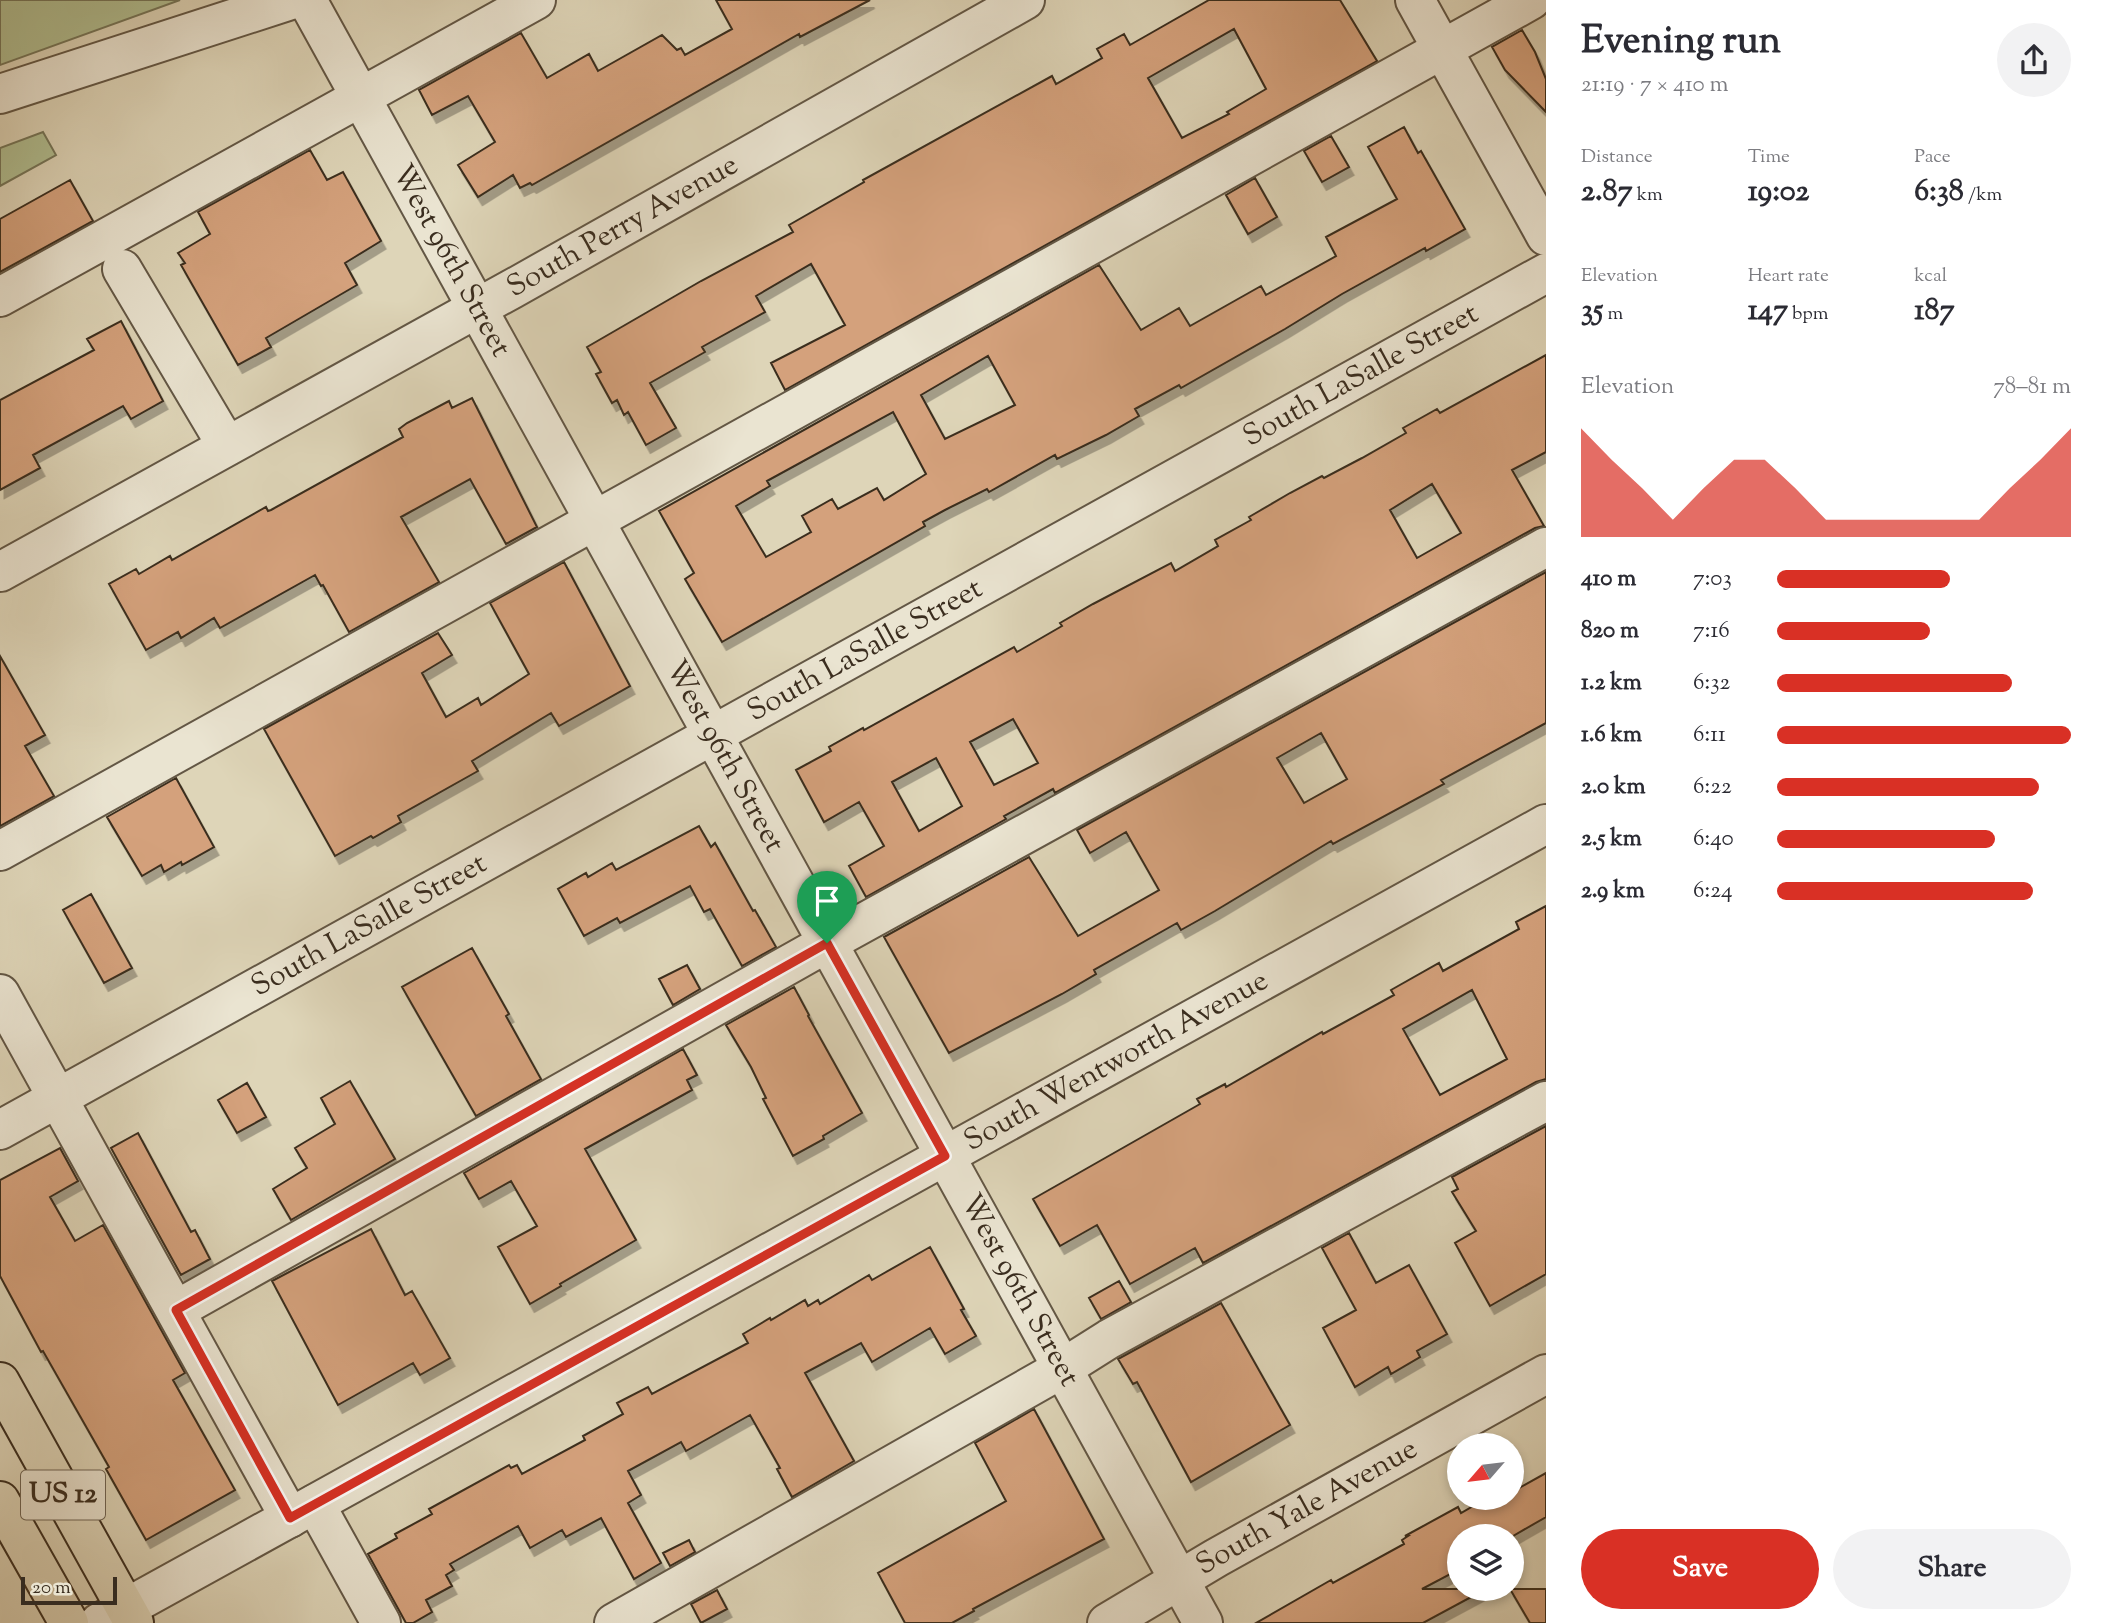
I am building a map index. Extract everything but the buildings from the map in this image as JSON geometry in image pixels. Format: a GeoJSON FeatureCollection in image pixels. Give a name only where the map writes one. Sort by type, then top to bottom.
{"type":"FeatureCollection","features":[{"type":"Feature","properties":{"kind":"main road","name":"US 12"},"geometry":{"type":"LineString","coordinates":[[0,1382],[120,1618]]}},
{"type":"Feature","properties":{"kind":"main road","name":"US 12"},"geometry":{"type":"LineString","coordinates":[[0,1501],[69,1623]]}},
{"type":"Feature","properties":{"kind":"street"},"geometry":{"type":"LineString","coordinates":[[0,94],[291,0]]}},
{"type":"Feature","properties":{"kind":"street","name":"West 96th Street"},"geometry":{"type":"LineString","coordinates":[[307,0],[1203,1623]]}},
{"type":"Feature","properties":{"kind":"street"},"geometry":{"type":"LineString","coordinates":[[0,297],[536,0]]}},
{"type":"Feature","properties":{"kind":"street","name":"South Perry Avenue"},"geometry":{"type":"LineString","coordinates":[[0,572],[1025,0]]}},
{"type":"Feature","properties":{"kind":"street"},"geometry":{"type":"LineString","coordinates":[[1415,0],[1546,236]]}},
{"type":"Feature","properties":{"kind":"street"},"geometry":{"type":"LineString","coordinates":[[0,851],[1531,0]]}},
{"type":"Feature","properties":{"kind":"street"},"geometry":{"type":"LineString","coordinates":[[122,269],[227,446]]}},
{"type":"Feature","properties":{"kind":"street","name":"South LaSalle Street"},"geometry":{"type":"LineString","coordinates":[[0,1130],[1546,273]]}},
{"type":"Feature","properties":{"kind":"street"},"geometry":{"type":"LineString","coordinates":[[176,1310],[827,943],[1546,547]]}},
{"type":"Feature","properties":{"kind":"street","name":"South Wentworth Avenue"},"geometry":{"type":"LineString","coordinates":[[120,1618],[302,1511],[1546,824]]}},
{"type":"Feature","properties":{"kind":"street"},"geometry":{"type":"LineString","coordinates":[[0,994],[176,1310],[302,1511],[381,1623]]}},
{"type":"Feature","properties":{"kind":"street"},"geometry":{"type":"LineString","coordinates":[[614,1623],[1063,1368],[1109,1339],[1546,1101]]}},
{"type":"Feature","properties":{"kind":"street","name":"South Yale Avenue"},"geometry":{"type":"LineString","coordinates":[[1107,1623],[1216,1558],[1546,1374]]}},
{"type":"Feature","properties":{"kind":"green space"},"geometry":{"type":"Polygon","coordinates":[[[0,0],[180,0],[0,65],[0,0]]]}},
{"type":"Feature","properties":{"kind":"green space"},"geometry":{"type":"Polygon","coordinates":[[[43,132],[56,155],[0,186],[0,148],[43,132]]]}},
{"type":"Feature","properties":{"kind":"route"},"geometry":{"type":"LineString","coordinates":[[827,943],[945,1156],[290,1518],[176,1310],[827,943]]}}]}
